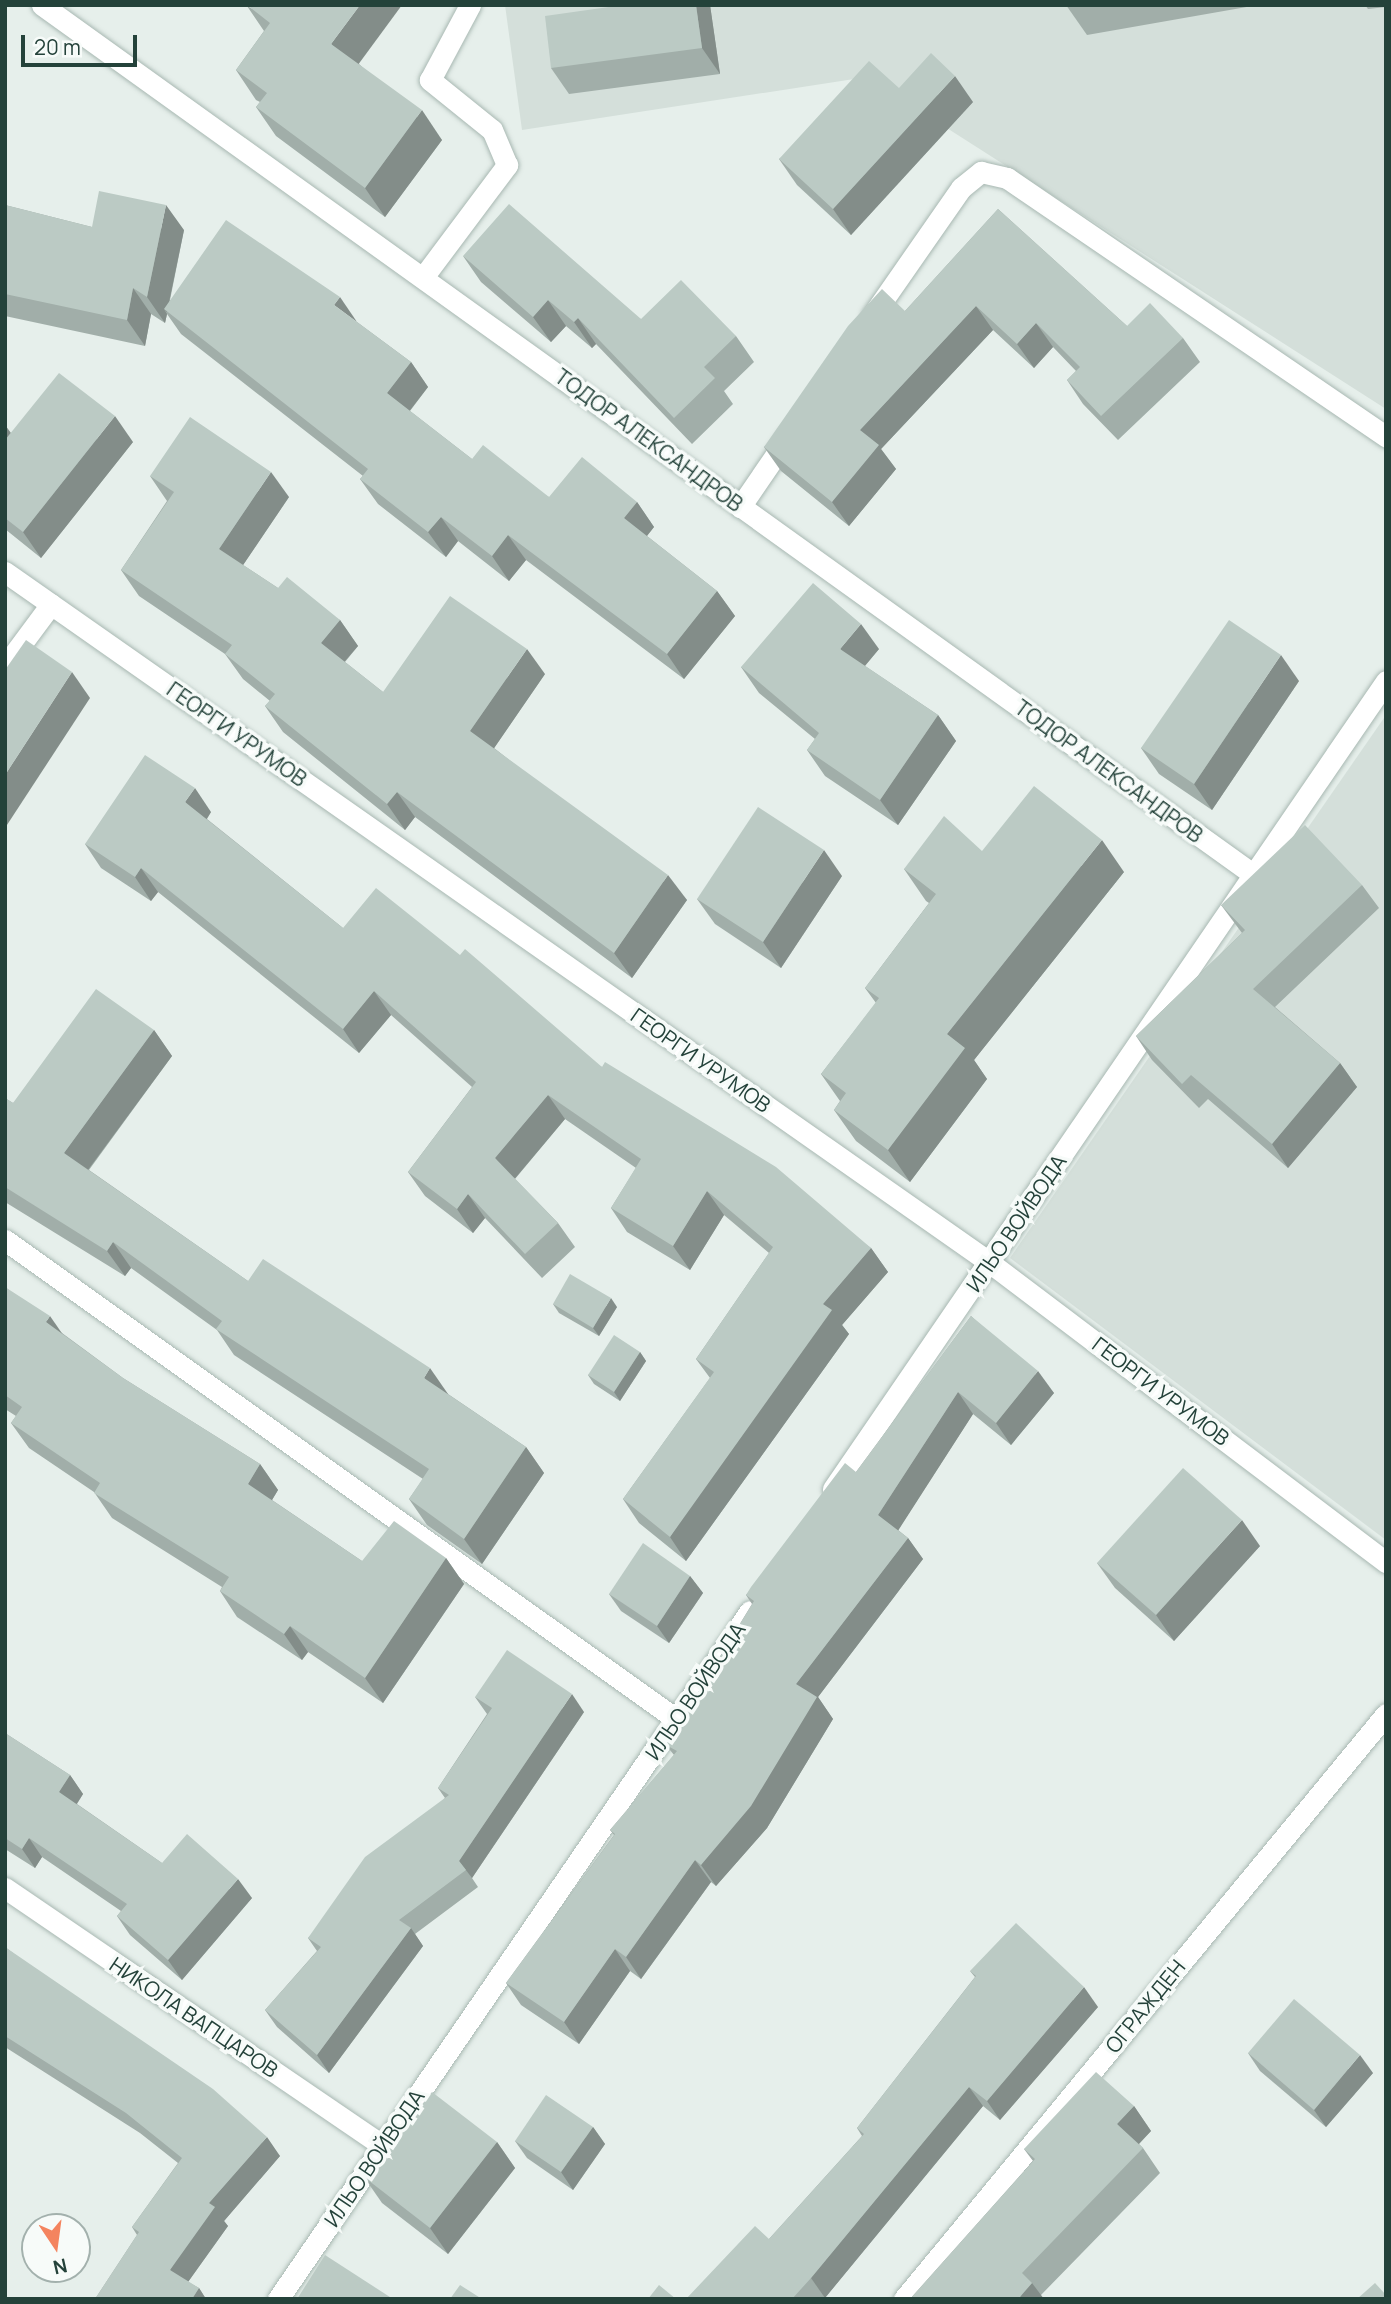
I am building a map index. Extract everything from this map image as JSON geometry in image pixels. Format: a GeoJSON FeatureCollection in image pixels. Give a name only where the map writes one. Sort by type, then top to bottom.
{"type":"FeatureCollection","features":[{"type":"Feature","properties":{"kind":"street","name":"ТОДОР АЛЕКСАНДРОВ"},"geometry":{"type":"LineString","coordinates":[[42,5],[425,276],[740,507],[1254,875]]}},
{"type":"Feature","properties":{"kind":"street"},"geometry":{"type":"LineString","coordinates":[[425,276],[507,165],[492,130],[430,80],[470,5]]}},
{"type":"Feature","properties":{"kind":"street"},"geometry":{"type":"LineString","coordinates":[[859,336],[961,187],[981,172],[1007,178],[1386,437]]}},
{"type":"Feature","properties":{"kind":"street"},"geometry":{"type":"LineString","coordinates":[[740,507],[803,415]]}},
{"type":"Feature","properties":{"kind":"street","name":"ГЕОРГИ УРУМОВ"},"geometry":{"type":"LineString","coordinates":[[5,572],[989,1262],[1386,1562]]}},
{"type":"Feature","properties":{"kind":"street"},"geometry":{"type":"LineString","coordinates":[[5,666],[51,604]]}},
{"type":"Feature","properties":{"kind":"street","name":"ИЛЬО ВОЙВОДА"},"geometry":{"type":"LineString","coordinates":[[817,1513],[1386,681]]}},
{"type":"Feature","properties":{"kind":"street"},"geometry":{"type":"LineString","coordinates":[[5,1240],[676,1719]]}},
{"type":"Feature","properties":{"kind":"street","name":"ИЛЬО ВОЙВОДА"},"geometry":{"type":"LineString","coordinates":[[278,2299],[762,1593]]}},
{"type":"Feature","properties":{"kind":"street","name":"ОГРАЖДЕН"},"geometry":{"type":"LineString","coordinates":[[904,2299],[1386,1714]]}},
{"type":"Feature","properties":{"kind":"street","name":"НИКОЛА ВАПЦАРОВ"},"geometry":{"type":"LineString","coordinates":[[5,1888],[383,2146]]}},
{"type":"Feature","properties":{"kind":"shaded area"},"geometry":{"type":"Polygon","coordinates":[[[505,5],[1386,5],[1386,409],[867,77],[522,130],[505,5]]]}},
{"type":"Feature","properties":{"kind":"shaded area"},"geometry":{"type":"Polygon","coordinates":[[[1386,715],[1386,1540],[1010,1258],[1386,715]]]}},
{"type":"Feature","properties":{"kind":"building"},"geometry":{"type":"Polygon","coordinates":[[[247,5],[360,5],[331,44],[422,110],[365,188],[256,107],[267,93],[236,70],[270,23],[247,5]]]}},
{"type":"Feature","properties":{"kind":"building"},"geometry":{"type":"Polygon","coordinates":[[[623,5],[696,5],[702,48],[551,68],[545,16],[623,5]]]}},
{"type":"Feature","properties":{"kind":"building"},"geometry":{"type":"Polygon","coordinates":[[[931,53],[955,76],[833,209],[779,159],[869,61],[899,88],[931,53]]]}},
{"type":"Feature","properties":{"kind":"building"},"geometry":{"type":"Polygon","coordinates":[[[99,191],[166,205],[147,297],[133,288],[127,320],[5,294],[5,205],[92,227],[99,191]]]}},
{"type":"Feature","properties":{"kind":"building"},"geometry":{"type":"Polygon","coordinates":[[[509,204],[641,319],[681,280],[736,336],[704,367],[715,378],[674,418],[578,318],[574,322],[548,300],[533,317],[463,256],[509,204]]]}},
{"type":"Feature","properties":{"kind":"building"},"geometry":{"type":"Polygon","coordinates":[[[998,209],[1127,326],[1150,303],[1183,338],[1101,416],[1067,380],[1080,367],[1036,323],[1017,344],[976,306],[860,430],[879,445],[832,502],[764,447],[848,326],[882,289],[905,311],[998,209]]]}},
{"type":"Feature","properties":{"kind":"building"},"geometry":{"type":"Polygon","coordinates":[[[226,220],[340,297],[334,305],[411,362],[387,393],[472,459],[483,445],[549,497],[582,457],[637,502],[624,518],[717,591],[667,654],[508,535],[492,556],[441,517],[428,532],[360,479],[368,469],[164,309],[226,220]]]}},
{"type":"Feature","properties":{"kind":"building"},"geometry":{"type":"Polygon","coordinates":[[[59,373],[115,416],[23,532],[5,518],[5,440],[59,373]]]}},
{"type":"Feature","properties":{"kind":"building"},"geometry":{"type":"Polygon","coordinates":[[[190,417],[271,472],[219,549],[278,588],[287,577],[340,620],[321,643],[383,692],[450,596],[527,649],[470,731],[668,875],[614,953],[397,792],[387,804],[265,706],[275,694],[225,654],[232,645],[121,570],[174,492],[150,476],[190,417]]]}},
{"type":"Feature","properties":{"kind":"building"},"geometry":{"type":"Polygon","coordinates":[[[813,583],[861,624],[840,649],[938,715],[880,800],[807,750],[819,733],[741,667],[813,583]]]}},
{"type":"Feature","properties":{"kind":"building"},"geometry":{"type":"Polygon","coordinates":[[[1229,620],[1281,655],[1194,784],[1141,748],[1229,620]]]}},
{"type":"Feature","properties":{"kind":"building"},"geometry":{"type":"Polygon","coordinates":[[[26,640],[72,672],[5,775],[5,670],[26,640]]]}},
{"type":"Feature","properties":{"kind":"building"},"geometry":{"type":"Polygon","coordinates":[[[145,755],[195,788],[185,802],[343,928],[376,888],[460,955],[465,949],[602,1067],[605,1062],[776,1167],[871,1248],[823,1304],[832,1310],[670,1537],[623,1499],[714,1372],[696,1359],[773,1247],[707,1191],[673,1246],[611,1208],[641,1159],[548,1095],[495,1158],[558,1223],[525,1254],[468,1194],[457,1209],[408,1172],[476,1082],[374,991],[343,1029],[141,868],[135,877],[85,844],[145,755]]]}},
{"type":"Feature","properties":{"kind":"building"},"geometry":{"type":"Polygon","coordinates":[[[1034,786],[1102,840],[947,1034],[965,1048],[888,1150],[834,1110],[846,1093],[821,1074],[879,998],[865,988],[936,894],[904,869],[944,816],[982,851],[1034,786]]]}},
{"type":"Feature","properties":{"kind":"building"},"geometry":{"type":"Polygon","coordinates":[[[758,807],[824,850],[763,942],[697,899],[758,807]]]}},
{"type":"Feature","properties":{"kind":"building"},"geometry":{"type":"Polygon","coordinates":[[[1305,825],[1362,885],[1253,989],[1340,1063],[1272,1144],[1191,1075],[1182,1084],[1136,1036],[1245,930],[1221,905],[1305,825]]]}},
{"type":"Feature","properties":{"kind":"building"},"geometry":{"type":"Polygon","coordinates":[[[96,989],[154,1030],[64,1153],[248,1281],[263,1259],[430,1368],[424,1378],[526,1447],[464,1539],[409,1499],[429,1469],[216,1329],[222,1321],[113,1242],[107,1251],[5,1187],[5,1098],[13,1103],[96,989]]]}},
{"type":"Feature","properties":{"kind":"building"},"geometry":{"type":"Polygon","coordinates":[[[570,1274],[611,1298],[593,1328],[553,1304],[570,1274]]]}},
{"type":"Feature","properties":{"kind":"building"},"geometry":{"type":"Polygon","coordinates":[[[5,1287],[50,1316],[46,1322],[123,1378],[260,1464],[248,1484],[362,1561],[394,1521],[446,1558],[365,1678],[290,1626],[284,1634],[220,1591],[229,1577],[94,1493],[100,1483],[11,1423],[22,1407],[5,1395],[5,1287]]]}},
{"type":"Feature","properties":{"kind":"building"},"geometry":{"type":"Polygon","coordinates":[[[971,1316],[1038,1371],[996,1423],[958,1392],[878,1515],[908,1538],[796,1684],[817,1697],[751,1806],[701,1865],[695,1860],[626,1957],[615,1949],[564,2022],[506,1983],[615,1834],[610,1830],[677,1751],[666,1745],[754,1601],[746,1595],[751,1587],[845,1463],[856,1472],[971,1316]]]}},
{"type":"Feature","properties":{"kind":"building"},"geometry":{"type":"Polygon","coordinates":[[[614,1335],[640,1352],[614,1392],[588,1375],[614,1335]]]}},
{"type":"Feature","properties":{"kind":"building"},"geometry":{"type":"Polygon","coordinates":[[[1183,1468],[1242,1520],[1156,1615],[1097,1563],[1183,1468]]]}},
{"type":"Feature","properties":{"kind":"building"},"geometry":{"type":"Polygon","coordinates":[[[643,1543],[690,1576],[657,1626],[609,1594],[643,1543]]]}},
{"type":"Feature","properties":{"kind":"building"},"geometry":{"type":"Polygon","coordinates":[[[507,1650],[572,1694],[459,1861],[466,1870],[399,1920],[411,1928],[317,2055],[265,2010],[321,1947],[308,1938],[365,1857],[449,1795],[438,1788],[492,1708],[475,1697],[507,1650]]]}},
{"type":"Feature","properties":{"kind":"building"},"geometry":{"type":"Polygon","coordinates":[[[5,1733],[70,1775],[59,1792],[162,1863],[187,1834],[238,1879],[168,1960],[117,1916],[127,1904],[29,1838],[22,1849],[5,1838],[5,1733]]]}},
{"type":"Feature","properties":{"kind":"building"},"geometry":{"type":"Polygon","coordinates":[[[1016,1923],[1084,1987],[987,2101],[969,2087],[792,2299],[686,2299],[755,2226],[769,2239],[864,2134],[857,2128],[976,1976],[970,1971],[1016,1923]]]}},
{"type":"Feature","properties":{"kind":"building"},"geometry":{"type":"Polygon","coordinates":[[[5,1947],[213,2089],[267,2137],[209,2203],[215,2207],[170,2270],[199,2288],[192,2299],[95,2299],[139,2232],[132,2227],[182,2158],[126,2113],[5,2036],[5,1947]]]}},
{"type":"Feature","properties":{"kind":"building"},"geometry":{"type":"Polygon","coordinates":[[[1294,1999],[1360,2055],[1314,2110],[1248,2053],[1294,1999]]]}},
{"type":"Feature","properties":{"kind":"building"},"geometry":{"type":"Polygon","coordinates":[[[1096,2072],[1134,2106],[1117,2124],[1143,2148],[1022,2273],[1032,2283],[1018,2299],[910,2299],[1035,2159],[1024,2149],[1096,2072]]]}},
{"type":"Feature","properties":{"kind":"building"},"geometry":{"type":"Polygon","coordinates":[[[432,2092],[497,2142],[430,2228],[364,2177],[432,2092]]]}},
{"type":"Feature","properties":{"kind":"building"},"geometry":{"type":"Polygon","coordinates":[[[546,2095],[593,2127],[561,2172],[515,2141],[546,2095]]]}},
{"type":"Feature","properties":{"kind":"building"},"geometry":{"type":"Polygon","coordinates":[[[325,2255],[393,2299],[297,2299],[325,2255]]]}},
{"type":"Feature","properties":{"kind":"building"},"geometry":{"type":"Polygon","coordinates":[[[1375,2283],[1386,2295],[1386,2299],[1357,2299],[1375,2283]]]}},
{"type":"Feature","properties":{"kind":"building"},"geometry":{"type":"Polygon","coordinates":[[[460,2285],[482,2299],[450,2299],[460,2285]]]}},
{"type":"Feature","properties":{"kind":"building"},"geometry":{"type":"Polygon","coordinates":[[[659,2285],[676,2299],[648,2299],[659,2285]]]}}]}
